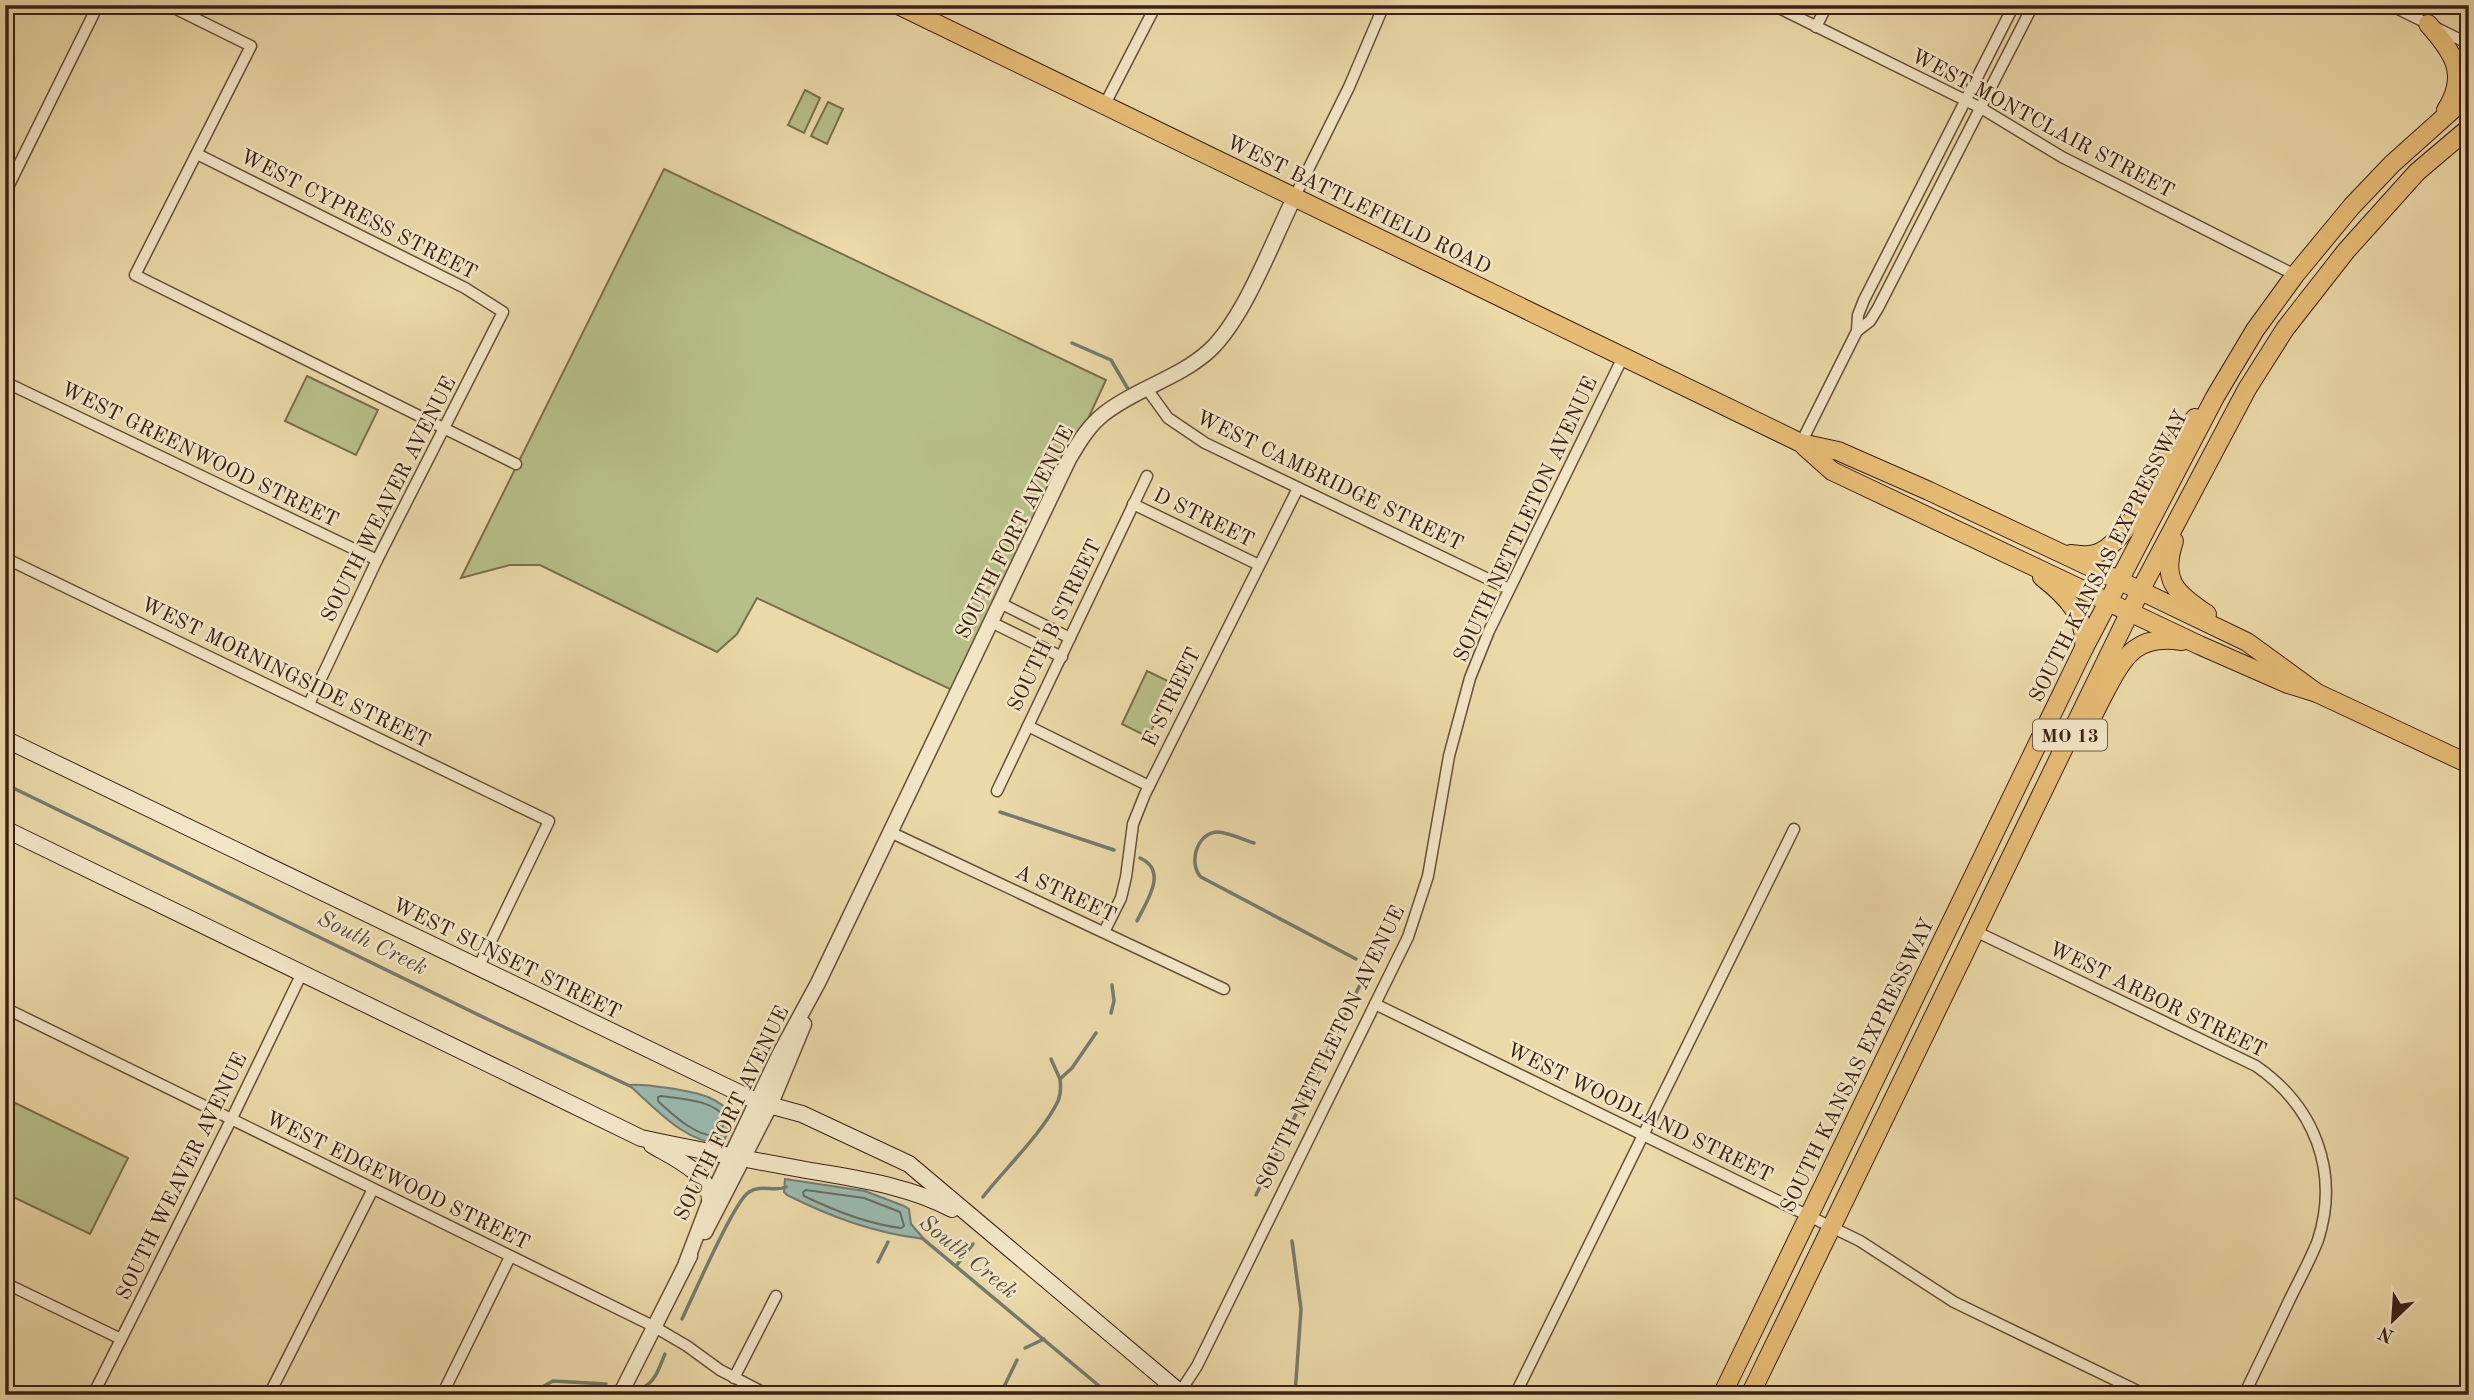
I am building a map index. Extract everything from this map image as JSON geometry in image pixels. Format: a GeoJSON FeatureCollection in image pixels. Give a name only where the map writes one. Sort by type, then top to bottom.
{"type":"FeatureCollection","features":[{"type":"Feature","properties":{"kind":"main road","name":"WEST BATTLEFIELD ROAD"},"geometry":{"type":"LineString","coordinates":[[898,5],[930,12],[1104,106],[1801,443],[1838,452],[2057,551],[2247,642],[2316,693]]}},
{"type":"Feature","properties":{"kind":"main road"},"geometry":{"type":"LineString","coordinates":[[2428,24],[2447,46],[2457,68],[2456,90],[2440,119]]}},
{"type":"Feature","properties":{"kind":"main road","name":"SOUTH KANSAS EXPRESSWAY"},"geometry":{"type":"LineString","coordinates":[[1723,1395],[2084,648],[2215,397],[2255,330],[2295,275],[2360,198],[2440,119],[2469,95]]}},
{"type":"Feature","properties":{"kind":"main road","name":"MO 13"},"geometry":{"type":"LineString","coordinates":[[1750,1395],[2140,591],[2215,446],[2263,364],[2313,292],[2417,172],[2469,128]]}},
{"type":"Feature","properties":{"kind":"main road"},"geometry":{"type":"LineString","coordinates":[[2057,551],[2091,555],[2113,542],[2136,513],[2171,449],[2215,397]]}},
{"type":"Feature","properties":{"kind":"main road","name":"WEST BATTLEFIELD ROAD"},"geometry":{"type":"LineString","coordinates":[[1801,443],[1832,471],[2199,645],[2288,684],[2316,693],[2469,764]]}},
{"type":"Feature","properties":{"kind":"main road"},"geometry":{"type":"LineString","coordinates":[[2215,446],[2174,541],[2169,560],[2169,575],[2175,589],[2182,596],[2247,642]]}},
{"type":"Feature","properties":{"kind":"main road"},"geometry":{"type":"LineString","coordinates":[[1991,546],[2038,574],[2067,599],[2081,621],[2085,634],[2084,648]]}},
{"type":"Feature","properties":{"kind":"main road"},"geometry":{"type":"LineString","coordinates":[[2036,804],[2067,762],[2118,667],[2131,651],[2159,639],[2199,645]]}},
{"type":"Feature","properties":{"kind":"main road","name":"WEST SUNSET STREET"},"geometry":{"type":"LineString","coordinates":[[5,739],[764,1104],[802,1114],[909,1164],[1181,1394]]}},
{"type":"Feature","properties":{"kind":"main road","name":"WEST SUNSET STREET"},"geometry":{"type":"LineString","coordinates":[[5,829],[641,1138],[883,1184],[928,1196],[981,1226]]}},
{"type":"Feature","properties":{"kind":"main road"},"geometry":{"type":"LineString","coordinates":[[641,1138],[697,1174],[708,1186],[710,1200]]}},
{"type":"Feature","properties":{"kind":"street"},"geometry":{"type":"LineString","coordinates":[[5,193],[9,177],[98,5]]}},
{"type":"Feature","properties":{"kind":"street"},"geometry":{"type":"LineString","coordinates":[[168,5],[251,46],[135,275],[516,464]]}},
{"type":"Feature","properties":{"kind":"street"},"geometry":{"type":"LineString","coordinates":[[1104,106],[1156,5]]}},
{"type":"Feature","properties":{"kind":"street","name":"SOUTH FORT AVENUE"},"geometry":{"type":"LineString","coordinates":[[620,1395],[686,1263],[715,1214],[737,1158],[797,1044],[818,983],[1078,443],[1104,414],[1201,358],[1228,329],[1349,87],[1384,5]]}},
{"type":"Feature","properties":{"kind":"street","name":"WEST MONTCLAIR STREET"},"geometry":{"type":"LineString","coordinates":[[1773,5],[1980,108],[2062,157],[2295,275]]}},
{"type":"Feature","properties":{"kind":"street"},"geometry":{"type":"LineString","coordinates":[[1816,27],[1827,5]]}},
{"type":"Feature","properties":{"kind":"street"},"geometry":{"type":"LineString","coordinates":[[1801,443],[1857,331],[1858,315],[1864,300],[2014,5]]}},
{"type":"Feature","properties":{"kind":"street"},"geometry":{"type":"LineString","coordinates":[[1857,331],[1870,321],[1878,308],[2033,5]]}},
{"type":"Feature","properties":{"kind":"street"},"geometry":{"type":"LineString","coordinates":[[2390,5],[2469,44]]}},
{"type":"Feature","properties":{"kind":"street","name":"WEST CYPRESS STREET"},"geometry":{"type":"LineString","coordinates":[[197,154],[465,288],[503,312]]}},
{"type":"Feature","properties":{"kind":"street","name":"SOUTH WEAVER AVENUE"},"geometry":{"type":"LineString","coordinates":[[309,704],[377,560],[503,312]]}},
{"type":"Feature","properties":{"kind":"street","name":"SOUTH NETTLETON AVENUE"},"geometry":{"type":"LineString","coordinates":[[1181,1394],[1397,961],[1420,904],[1434,848],[1448,756],[1479,655],[1623,357]]}},
{"type":"Feature","properties":{"kind":"street","name":"WEST GREENWOOD STREET"},"geometry":{"type":"LineString","coordinates":[[5,382],[377,560]]}},
{"type":"Feature","properties":{"kind":"street","name":"WEST CAMBRIDGE STREET"},"geometry":{"type":"LineString","coordinates":[[1147,389],[1168,418],[1184,431],[1509,589]]}},
{"type":"Feature","properties":{"kind":"street","name":"SOUTH B STREET"},"geometry":{"type":"LineString","coordinates":[[997,791],[1147,477]]}},
{"type":"Feature","properties":{"kind":"street","name":"E STREET"},"geometry":{"type":"LineString","coordinates":[[1104,932],[1121,898],[1133,824],[1149,786],[1298,488]]}},
{"type":"Feature","properties":{"kind":"street","name":"D STREET"},"geometry":{"type":"LineString","coordinates":[[1133,504],[1259,565]]}},
{"type":"Feature","properties":{"kind":"street","name":"WEST MORNINGSIDE STREET"},"geometry":{"type":"LineString","coordinates":[[5,558],[549,821],[478,968]]}},
{"type":"Feature","properties":{"kind":"street"},"geometry":{"type":"LineString","coordinates":[[1000,603],[1070,638]]}},
{"type":"Feature","properties":{"kind":"street"},"geometry":{"type":"LineString","coordinates":[[991,622],[1062,657]]}},
{"type":"Feature","properties":{"kind":"street"},"geometry":{"type":"LineString","coordinates":[[1028,726],[1149,786]]}},
{"type":"Feature","properties":{"kind":"street"},"geometry":{"type":"LineString","coordinates":[[1516,1395],[1794,829]]}},
{"type":"Feature","properties":{"kind":"street","name":"A STREET"},"geometry":{"type":"LineString","coordinates":[[890,832],[1224,989]]}},
{"type":"Feature","properties":{"kind":"street","name":"WEST ARBOR STREET"},"geometry":{"type":"LineString","coordinates":[[1975,931],[2256,1066],[2281,1086],[2304,1114],[2319,1146],[2323,1163],[2326,1197],[2321,1227],[2310,1257],[2245,1395]]}},
{"type":"Feature","properties":{"kind":"street","name":"SOUTH WEAVER AVENUE"},"geometry":{"type":"LineString","coordinates":[[93,1395],[302,973]]}},
{"type":"Feature","properties":{"kind":"street","name":"WEST WOODLAND STREET"},"geometry":{"type":"LineString","coordinates":[[1375,1004],[1832,1227],[1877,1250],[1918,1281],[1954,1303],[2146,1395]]}},
{"type":"Feature","properties":{"kind":"street","name":"WEST EDGEWOOD STREET"},"geometry":{"type":"LineString","coordinates":[[5,1008],[653,1326],[734,1378],[768,1395]]}},
{"type":"Feature","properties":{"kind":"street","name":"SOUTH FORT AVENUE"},"geometry":{"type":"LineString","coordinates":[[686,1263],[710,1200],[737,1158]]}},
{"type":"Feature","properties":{"kind":"street"},"geometry":{"type":"LineString","coordinates":[[269,1395],[373,1189]]}},
{"type":"Feature","properties":{"kind":"street"},"geometry":{"type":"LineString","coordinates":[[442,1395],[510,1258]]}},
{"type":"Feature","properties":{"kind":"street"},"geometry":{"type":"LineString","coordinates":[[5,1283],[121,1339]]}},
{"type":"Feature","properties":{"kind":"street"},"geometry":{"type":"LineString","coordinates":[[734,1378],[776,1296]]}},
{"type":"Feature","properties":{"kind":"green space"},"geometry":{"type":"Polygon","coordinates":[[[805,90],[820,98],[804,133],[788,125],[805,90]]]}},
{"type":"Feature","properties":{"kind":"green space"},"geometry":{"type":"Polygon","coordinates":[[[828,102],[843,109],[827,144],[811,136],[828,102]]]}},
{"type":"Feature","properties":{"kind":"green space"},"geometry":{"type":"Polygon","coordinates":[[[664,169],[1106,380],[1087,421],[1063,458],[952,690],[757,598],[737,634],[717,652],[540,565],[510,565],[461,578],[664,169]]]}},
{"type":"Feature","properties":{"kind":"green space"},"geometry":{"type":"Polygon","coordinates":[[[307,376],[378,410],[356,455],[285,421],[307,376]]]}},
{"type":"Feature","properties":{"kind":"green space"},"geometry":{"type":"Polygon","coordinates":[[[1147,671],[1174,684],[1148,737],[1122,724],[1147,671]]]}},
{"type":"Feature","properties":{"kind":"green space"},"geometry":{"type":"Polygon","coordinates":[[[5,1098],[128,1158],[90,1234],[5,1193],[5,1098]]]}},
{"type":"Feature","properties":{"kind":"water"},"geometry":{"type":"Polygon","coordinates":[[[629,1085],[657,1086],[701,1095],[719,1103],[736,1117],[722,1144],[708,1142],[671,1123],[629,1085]]]}},
{"type":"Feature","properties":{"kind":"water"},"geometry":{"type":"Polygon","coordinates":[[[785,1179],[865,1191],[904,1206],[909,1209],[911,1224],[924,1239],[870,1228],[820,1210],[787,1195],[784,1192],[785,1179]]]}},
{"type":"Feature","properties":{"kind":"waterway"},"geometry":{"type":"LineString","coordinates":[[1072,343],[1111,360],[1128,389]]}},
{"type":"Feature","properties":{"kind":"waterway","name":"South Creek"},"geometry":{"type":"LineString","coordinates":[[5,784],[630,1086]]}},
{"type":"Feature","properties":{"kind":"waterway"},"geometry":{"type":"LineString","coordinates":[[1000,812],[1114,850]]}},
{"type":"Feature","properties":{"kind":"waterway"},"geometry":{"type":"LineString","coordinates":[[1254,843],[1225,833],[1209,834],[1196,851],[1197,872],[1201,877],[1356,959]]}},
{"type":"Feature","properties":{"kind":"waterway"},"geometry":{"type":"LineString","coordinates":[[1137,921],[1150,896],[1154,879],[1149,864],[1140,858]]}},
{"type":"Feature","properties":{"kind":"waterway"},"geometry":{"type":"LineString","coordinates":[[1256,1195],[1363,979]]}},
{"type":"Feature","properties":{"kind":"waterway"},"geometry":{"type":"LineString","coordinates":[[1111,1013],[1114,1001],[1112,985]]}},
{"type":"Feature","properties":{"kind":"waterway"},"geometry":{"type":"LineString","coordinates":[[983,1197],[1052,1113],[1059,1098],[1060,1079],[1072,1068],[1096,1033]]}},
{"type":"Feature","properties":{"kind":"waterway"},"geometry":{"type":"LineString","coordinates":[[1051,1059],[1060,1079]]}},
{"type":"Feature","properties":{"kind":"waterway"},"geometry":{"type":"LineString","coordinates":[[682,1319],[724,1230],[742,1199],[754,1190],[786,1187]]}},
{"type":"Feature","properties":{"kind":"waterway","name":"South Creek"},"geometry":{"type":"LineString","coordinates":[[922,1238],[1110,1395]]}},
{"type":"Feature","properties":{"kind":"waterway"},"geometry":{"type":"LineString","coordinates":[[1292,1241],[1301,1309],[1295,1395]]}},
{"type":"Feature","properties":{"kind":"waterway"},"geometry":{"type":"LineString","coordinates":[[878,1262],[888,1242]]}},
{"type":"Feature","properties":{"kind":"waterway"},"geometry":{"type":"LineString","coordinates":[[956,1266],[973,1244]]}},
{"type":"Feature","properties":{"kind":"waterway"},"geometry":{"type":"LineString","coordinates":[[1025,1348],[1044,1339]]}},
{"type":"Feature","properties":{"kind":"waterway"},"geometry":{"type":"LineString","coordinates":[[644,1387],[655,1377],[665,1354]]}},
{"type":"Feature","properties":{"kind":"waterway"},"geometry":{"type":"LineString","coordinates":[[1000,1395],[1017,1360]]}},
{"type":"Feature","properties":{"kind":"waterway"},"geometry":{"type":"LineString","coordinates":[[539,1395],[544,1386],[553,1381],[606,1384]]}}]}
